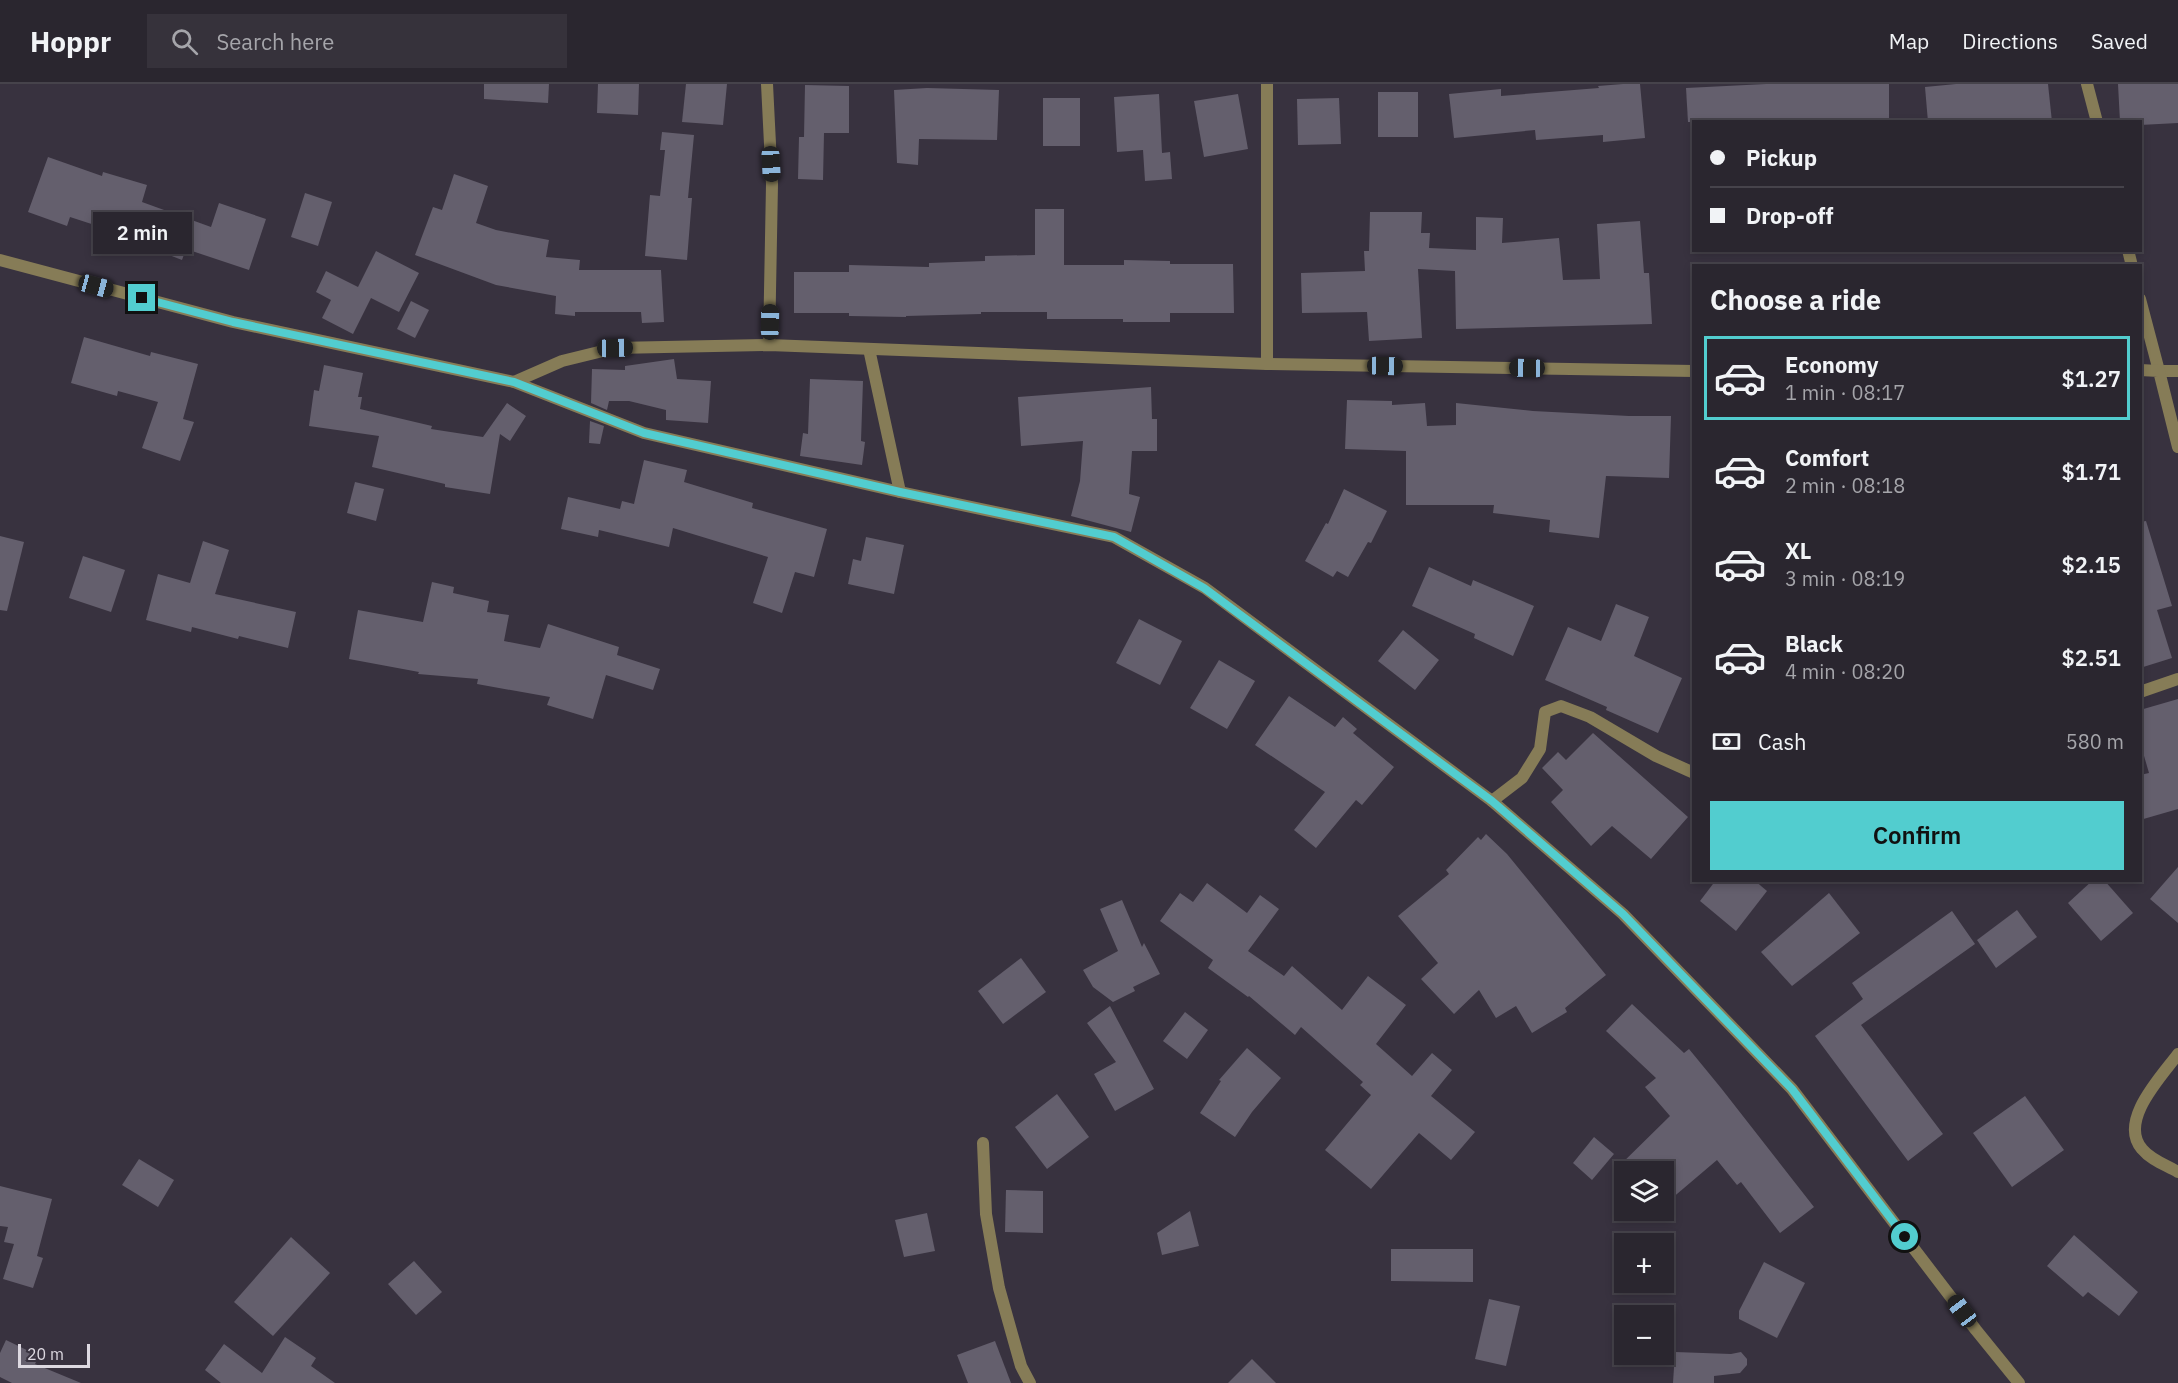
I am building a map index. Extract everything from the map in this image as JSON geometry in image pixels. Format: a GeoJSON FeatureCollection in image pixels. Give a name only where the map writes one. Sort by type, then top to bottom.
{"type":"FeatureCollection","features":[{"type":"Feature","properties":{"kind":"street"},"geometry":{"type":"LineString","coordinates":[[767,84],[772,184],[769,345]]}},
{"type":"Feature","properties":{"kind":"street"},"geometry":{"type":"LineString","coordinates":[[1267,84],[1268,364]]}},
{"type":"Feature","properties":{"kind":"street"},"geometry":{"type":"LineString","coordinates":[[2088,84],[2097,120]]}},
{"type":"Feature","properties":{"kind":"street"},"geometry":{"type":"LineString","coordinates":[[0,260],[233,322],[514,382],[644,433],[900,492],[1114,537],[1204,588],[1492,801],[1623,914],[1792,1089],[2019,1383]]}},
{"type":"Feature","properties":{"kind":"street"},"geometry":{"type":"LineString","coordinates":[[2142,307],[2178,447]]}},
{"type":"Feature","properties":{"kind":"street"},"geometry":{"type":"LineString","coordinates":[[514,382],[562,361],[615,348],[769,345],[1268,364],[1692,371]]}},
{"type":"Feature","properties":{"kind":"street"},"geometry":{"type":"LineString","coordinates":[[869,349],[900,492]]}},
{"type":"Feature","properties":{"kind":"street"},"geometry":{"type":"LineString","coordinates":[[2142,370],[2178,370]]}},
{"type":"Feature","properties":{"kind":"street"},"geometry":{"type":"LineString","coordinates":[[2142,691],[2178,680]]}},
{"type":"Feature","properties":{"kind":"street"},"geometry":{"type":"LineString","coordinates":[[1492,801],[1522,778],[1540,749],[1545,712],[1561,706],[1590,717],[1656,756],[1692,772]]}},
{"type":"Feature","properties":{"kind":"street"},"geometry":{"type":"LineString","coordinates":[[2178,1054],[2137,1113],[2134,1135],[2141,1148],[2153,1159],[2178,1172]]}},
{"type":"Feature","properties":{"kind":"street"},"geometry":{"type":"LineString","coordinates":[[983,1143],[986,1214],[999,1288],[1021,1366],[1030,1383]]}},
{"type":"Feature","properties":{"kind":"building"},"geometry":{"type":"Polygon","coordinates":[[[484,84],[549,84],[548,103],[484,99],[484,84]]]}},
{"type":"Feature","properties":{"kind":"building"},"geometry":{"type":"Polygon","coordinates":[[[598,84],[639,84],[638,115],[597,113],[598,84]]]}},
{"type":"Feature","properties":{"kind":"building"},"geometry":{"type":"Polygon","coordinates":[[[686,84],[727,84],[723,125],[682,122],[686,84]]]}},
{"type":"Feature","properties":{"kind":"building"},"geometry":{"type":"Polygon","coordinates":[[[1640,84],[1645,138],[1603,142],[1603,135],[1536,140],[1535,130],[1454,138],[1449,94],[1501,89],[1501,96],[1640,84]]]}},
{"type":"Feature","properties":{"kind":"building"},"geometry":{"type":"Polygon","coordinates":[[[1766,84],[1889,84],[1889,120],[1692,120],[1688,122],[1686,88],[1766,84]]]}},
{"type":"Feature","properties":{"kind":"building"},"geometry":{"type":"Polygon","coordinates":[[[1956,84],[2048,84],[2052,120],[1928,120],[1925,87],[1956,84]]]}},
{"type":"Feature","properties":{"kind":"building"},"geometry":{"type":"Polygon","coordinates":[[[2118,84],[2178,84],[2178,123],[2142,125],[2142,120],[2120,120],[2118,84]]]}},
{"type":"Feature","properties":{"kind":"building"},"geometry":{"type":"Polygon","coordinates":[[[805,85],[849,86],[849,133],[824,133],[823,180],[798,179],[799,137],[804,137],[805,85]]]}},
{"type":"Feature","properties":{"kind":"building"},"geometry":{"type":"Polygon","coordinates":[[[927,88],[999,90],[997,140],[919,139],[918,165],[897,163],[894,90],[927,88]]]}},
{"type":"Feature","properties":{"kind":"building"},"geometry":{"type":"Polygon","coordinates":[[[1378,92],[1418,92],[1418,137],[1378,137],[1378,92]]]}},
{"type":"Feature","properties":{"kind":"building"},"geometry":{"type":"Polygon","coordinates":[[[1159,94],[1162,153],[1170,152],[1172,179],[1145,181],[1143,150],[1117,152],[1114,97],[1159,94]]]}},
{"type":"Feature","properties":{"kind":"building"},"geometry":{"type":"Polygon","coordinates":[[[1238,94],[1248,149],[1204,157],[1194,101],[1238,94]]]}},
{"type":"Feature","properties":{"kind":"building"},"geometry":{"type":"Polygon","coordinates":[[[1043,98],[1080,98],[1080,146],[1043,146],[1043,98]]]}},
{"type":"Feature","properties":{"kind":"building"},"geometry":{"type":"Polygon","coordinates":[[[1339,98],[1341,144],[1298,145],[1297,99],[1339,98]]]}},
{"type":"Feature","properties":{"kind":"building"},"geometry":{"type":"Polygon","coordinates":[[[662,132],[694,135],[688,198],[692,198],[687,260],[645,256],[650,195],[660,196],[665,150],[660,150],[662,132]]]}},
{"type":"Feature","properties":{"kind":"building"},"geometry":{"type":"Polygon","coordinates":[[[48,157],[102,176],[103,172],[147,185],[142,202],[211,227],[219,203],[266,219],[249,270],[186,249],[182,260],[146,246],[147,242],[70,217],[67,226],[28,212],[48,157]]]}},
{"type":"Feature","properties":{"kind":"building"},"geometry":{"type":"Polygon","coordinates":[[[454,174],[488,186],[476,223],[496,230],[549,240],[546,257],[580,260],[579,270],[661,270],[664,322],[642,323],[641,312],[575,312],[575,316],[555,314],[556,296],[496,285],[415,255],[433,207],[442,210],[454,174]]]}},
{"type":"Feature","properties":{"kind":"building"},"geometry":{"type":"Polygon","coordinates":[[[305,193],[332,202],[318,246],[291,237],[305,193]]]}},
{"type":"Feature","properties":{"kind":"building"},"geometry":{"type":"Polygon","coordinates":[[[1035,209],[1064,209],[1064,265],[1124,265],[1124,260],[1170,261],[1170,264],[1233,264],[1234,313],[1170,313],[1170,322],[1123,322],[1123,319],[1047,319],[1047,312],[981,312],[981,314],[906,317],[849,316],[849,313],[794,313],[794,272],[849,272],[849,265],[929,267],[929,263],[985,261],[985,256],[1035,255],[1035,209]]]}},
{"type":"Feature","properties":{"kind":"building"},"geometry":{"type":"Polygon","coordinates":[[[1370,212],[1422,212],[1421,233],[1430,233],[1429,248],[1476,250],[1476,217],[1503,218],[1502,243],[1559,238],[1563,280],[1600,279],[1597,224],[1640,221],[1644,273],[1649,273],[1652,324],[1456,329],[1455,271],[1418,269],[1422,338],[1369,341],[1367,312],[1302,313],[1301,273],[1365,271],[1364,251],[1369,251],[1370,212]]]}},
{"type":"Feature","properties":{"kind":"building"},"geometry":{"type":"Polygon","coordinates":[[[376,251],[419,273],[399,312],[371,298],[353,334],[322,318],[331,300],[316,292],[326,271],[358,287],[376,251]]]}},
{"type":"Feature","properties":{"kind":"building"},"geometry":{"type":"Polygon","coordinates":[[[411,301],[429,310],[415,338],[397,329],[411,301]]]}},
{"type":"Feature","properties":{"kind":"building"},"geometry":{"type":"Polygon","coordinates":[[[84,337],[150,356],[151,352],[198,364],[183,419],[194,422],[180,461],[142,448],[158,402],[118,391],[117,396],[71,383],[84,337]]]}},
{"type":"Feature","properties":{"kind":"building"},"geometry":{"type":"Polygon","coordinates":[[[674,359],[677,379],[711,381],[708,423],[666,420],[666,410],[629,401],[609,401],[607,410],[591,403],[592,369],[625,370],[625,366],[674,359]]]}},
{"type":"Feature","properties":{"kind":"building"},"geometry":{"type":"Polygon","coordinates":[[[324,365],[363,373],[358,397],[362,397],[360,409],[432,426],[431,429],[483,437],[507,403],[526,416],[510,441],[500,434],[490,494],[445,487],[445,484],[372,467],[379,436],[309,426],[314,390],[319,391],[324,365]]]}},
{"type":"Feature","properties":{"kind":"building"},"geometry":{"type":"Polygon","coordinates":[[[810,379],[863,381],[861,441],[865,442],[862,465],[800,456],[803,433],[808,434],[810,379]]]}},
{"type":"Feature","properties":{"kind":"building"},"geometry":{"type":"Polygon","coordinates":[[[1151,387],[1152,419],[1157,419],[1157,451],[1132,451],[1129,494],[1140,497],[1131,532],[1071,516],[1080,481],[1083,441],[1021,446],[1018,397],[1151,387]]]}},
{"type":"Feature","properties":{"kind":"building"},"geometry":{"type":"Polygon","coordinates":[[[1347,400],[1392,401],[1392,405],[1425,403],[1427,426],[1456,425],[1456,403],[1533,411],[1671,416],[1669,478],[1606,476],[1599,538],[1549,532],[1550,520],[1493,513],[1494,505],[1406,505],[1406,451],[1345,449],[1347,400]]]}},
{"type":"Feature","properties":{"kind":"building"},"geometry":{"type":"Polygon","coordinates":[[[590,421],[604,426],[600,444],[589,443],[590,421]]]}},
{"type":"Feature","properties":{"kind":"building"},"geometry":{"type":"Polygon","coordinates":[[[644,460],[687,470],[684,482],[753,503],[752,508],[827,529],[814,577],[795,572],[782,613],[753,603],[768,557],[673,528],[669,547],[599,530],[598,537],[561,529],[568,497],[620,509],[622,501],[634,504],[644,460]]]}},
{"type":"Feature","properties":{"kind":"building"},"geometry":{"type":"Polygon","coordinates":[[[355,482],[384,489],[376,521],[347,513],[355,482]]]}},
{"type":"Feature","properties":{"kind":"building"},"geometry":{"type":"Polygon","coordinates":[[[1344,489],[1387,511],[1371,543],[1368,542],[1348,577],[1337,571],[1333,577],[1305,561],[1326,523],[1328,524],[1344,489]]]}},
{"type":"Feature","properties":{"kind":"building"},"geometry":{"type":"Polygon","coordinates":[[[2146,521],[2172,606],[2157,610],[2172,658],[2142,667],[2142,522],[2146,521]]]}},
{"type":"Feature","properties":{"kind":"building"},"geometry":{"type":"Polygon","coordinates":[[[0,536],[24,542],[7,611],[0,610],[0,536]]]}},
{"type":"Feature","properties":{"kind":"building"},"geometry":{"type":"Polygon","coordinates":[[[866,537],[904,545],[894,594],[848,584],[853,559],[861,561],[866,537]]]}},
{"type":"Feature","properties":{"kind":"building"},"geometry":{"type":"Polygon","coordinates":[[[203,541],[229,550],[215,594],[296,612],[288,648],[239,636],[238,639],[192,627],[191,632],[146,620],[158,574],[190,583],[203,541]]]}},
{"type":"Feature","properties":{"kind":"building"},"geometry":{"type":"Polygon","coordinates":[[[83,556],[125,570],[111,612],[69,598],[83,556]]]}},
{"type":"Feature","properties":{"kind":"building"},"geometry":{"type":"Polygon","coordinates":[[[1429,567],[1471,586],[1473,580],[1534,606],[1513,656],[1474,638],[1475,634],[1412,606],[1429,567]]]}},
{"type":"Feature","properties":{"kind":"building"},"geometry":{"type":"Polygon","coordinates":[[[432,582],[454,587],[453,593],[489,601],[487,612],[509,615],[504,641],[540,648],[548,624],[619,647],[617,655],[660,669],[653,690],[606,675],[593,719],[547,705],[550,697],[477,684],[478,679],[418,674],[419,672],[349,659],[358,610],[423,622],[432,582]]]}},
{"type":"Feature","properties":{"kind":"building"},"geometry":{"type":"Polygon","coordinates":[[[1616,604],[1649,617],[1634,656],[1682,678],[1658,733],[1606,710],[1607,707],[1545,680],[1568,627],[1601,641],[1616,604]]]}},
{"type":"Feature","properties":{"kind":"building"},"geometry":{"type":"Polygon","coordinates":[[[1139,619],[1182,641],[1160,685],[1116,663],[1139,619]]]}},
{"type":"Feature","properties":{"kind":"building"},"geometry":{"type":"Polygon","coordinates":[[[1403,630],[1439,660],[1415,690],[1378,661],[1403,630]]]}},
{"type":"Feature","properties":{"kind":"building"},"geometry":{"type":"Polygon","coordinates":[[[1219,660],[1255,681],[1227,729],[1190,708],[1219,660]]]}},
{"type":"Feature","properties":{"kind":"building"},"geometry":{"type":"Polygon","coordinates":[[[1289,696],[1335,727],[1343,717],[1357,729],[1353,733],[1394,767],[1362,805],[1356,800],[1316,848],[1294,830],[1325,792],[1255,745],[1289,696]]]}},
{"type":"Feature","properties":{"kind":"building"},"geometry":{"type":"Polygon","coordinates":[[[2178,699],[2178,809],[2142,819],[2142,775],[2149,773],[2142,749],[2142,709],[2178,699]]]}},
{"type":"Feature","properties":{"kind":"building"},"geometry":{"type":"Polygon","coordinates":[[[1593,733],[1688,817],[1651,859],[1612,826],[1591,846],[1551,802],[1563,790],[1542,768],[1558,752],[1566,760],[1593,733]]]}},
{"type":"Feature","properties":{"kind":"building"},"geometry":{"type":"Polygon","coordinates":[[[1486,834],[1507,854],[1606,975],[1565,1008],[1567,1012],[1532,1033],[1516,1006],[1496,1018],[1479,990],[1454,1014],[1421,979],[1438,963],[1398,916],[1449,874],[1446,870],[1478,837],[1481,840],[1486,834]]]}},
{"type":"Feature","properties":{"kind":"building"},"geometry":{"type":"Polygon","coordinates":[[[2178,867],[2178,923],[2150,899],[2178,867]]]}},
{"type":"Feature","properties":{"kind":"building"},"geometry":{"type":"Polygon","coordinates":[[[1714,882],[1756,882],[1767,891],[1736,931],[1700,901],[1714,882]]]}},
{"type":"Feature","properties":{"kind":"building"},"geometry":{"type":"Polygon","coordinates":[[[2091,882],[2106,882],[2133,913],[2101,941],[2068,903],[2091,882]]]}},
{"type":"Feature","properties":{"kind":"building"},"geometry":{"type":"Polygon","coordinates":[[[1207,883],[1247,913],[1260,895],[1279,909],[1248,951],[1284,976],[1292,966],[1342,1010],[1368,976],[1406,1005],[1376,1044],[1412,1076],[1432,1053],[1452,1070],[1431,1096],[1475,1132],[1451,1160],[1419,1133],[1371,1189],[1325,1150],[1371,1095],[1360,1085],[1363,1082],[1301,1027],[1295,1035],[1249,996],[1208,968],[1213,960],[1160,921],[1180,893],[1193,902],[1207,883]]]}},
{"type":"Feature","properties":{"kind":"building"},"geometry":{"type":"Polygon","coordinates":[[[1829,893],[1860,933],[1792,986],[1761,952],[1829,893]]]}},
{"type":"Feature","properties":{"kind":"building"},"geometry":{"type":"Polygon","coordinates":[[[1122,900],[1142,947],[1144,943],[1160,974],[1133,987],[1135,991],[1113,1002],[1093,987],[1083,970],[1118,951],[1100,909],[1122,900]]]}},
{"type":"Feature","properties":{"kind":"building"},"geometry":{"type":"Polygon","coordinates":[[[2017,910],[2037,937],[1996,968],[1977,940],[2017,910]]]}},
{"type":"Feature","properties":{"kind":"building"},"geometry":{"type":"Polygon","coordinates":[[[1952,911],[1975,944],[1861,1025],[1943,1134],[1908,1161],[1815,1036],[1863,999],[1852,983],[1952,911]]]}},
{"type":"Feature","properties":{"kind":"building"},"geometry":{"type":"Polygon","coordinates":[[[1021,958],[1046,992],[1003,1024],[978,991],[1021,958]]]}},
{"type":"Feature","properties":{"kind":"building"},"geometry":{"type":"Polygon","coordinates":[[[1632,1004],[1684,1053],[1689,1049],[1814,1207],[1780,1233],[1741,1182],[1737,1185],[1717,1160],[1674,1197],[1674,1161],[1624,1161],[1670,1116],[1645,1087],[1656,1078],[1606,1031],[1632,1004]]]}},
{"type":"Feature","properties":{"kind":"building"},"geometry":{"type":"Polygon","coordinates":[[[1110,1006],[1154,1089],[1115,1111],[1094,1074],[1116,1062],[1087,1023],[1110,1006]]]}},
{"type":"Feature","properties":{"kind":"building"},"geometry":{"type":"Polygon","coordinates":[[[1185,1012],[1208,1030],[1187,1059],[1163,1041],[1185,1012]]]}},
{"type":"Feature","properties":{"kind":"building"},"geometry":{"type":"Polygon","coordinates":[[[1247,1048],[1281,1078],[1252,1112],[1235,1137],[1200,1113],[1221,1081],[1219,1080],[1247,1048]]]}},
{"type":"Feature","properties":{"kind":"building"},"geometry":{"type":"Polygon","coordinates":[[[1057,1094],[1089,1137],[1047,1169],[1015,1127],[1057,1094]]]}},
{"type":"Feature","properties":{"kind":"building"},"geometry":{"type":"Polygon","coordinates":[[[2025,1096],[2064,1150],[2012,1187],[1973,1133],[2025,1096]]]}},
{"type":"Feature","properties":{"kind":"building"},"geometry":{"type":"Polygon","coordinates":[[[1594,1137],[1614,1154],[1592,1180],[1573,1163],[1594,1137]]]}},
{"type":"Feature","properties":{"kind":"building"},"geometry":{"type":"Polygon","coordinates":[[[139,1159],[174,1180],[158,1207],[122,1185],[139,1159]]]}},
{"type":"Feature","properties":{"kind":"building"},"geometry":{"type":"Polygon","coordinates":[[[0,1186],[52,1199],[37,1256],[43,1258],[33,1288],[3,1279],[14,1244],[4,1242],[8,1227],[0,1226],[0,1186]]]}},
{"type":"Feature","properties":{"kind":"building"},"geometry":{"type":"Polygon","coordinates":[[[1006,1190],[1043,1191],[1043,1233],[1005,1232],[1006,1190]]]}},
{"type":"Feature","properties":{"kind":"building"},"geometry":{"type":"Polygon","coordinates":[[[1190,1211],[1199,1246],[1162,1255],[1157,1233],[1190,1211]]]}},
{"type":"Feature","properties":{"kind":"building"},"geometry":{"type":"Polygon","coordinates":[[[927,1213],[935,1251],[904,1257],[895,1220],[927,1213]]]}},
{"type":"Feature","properties":{"kind":"building"},"geometry":{"type":"Polygon","coordinates":[[[2074,1235],[2138,1292],[2119,1316],[2088,1292],[2083,1297],[2047,1266],[2074,1235]]]}},
{"type":"Feature","properties":{"kind":"building"},"geometry":{"type":"Polygon","coordinates":[[[291,1237],[330,1273],[273,1336],[234,1302],[291,1237]]]}},
{"type":"Feature","properties":{"kind":"building"},"geometry":{"type":"Polygon","coordinates":[[[1391,1249],[1473,1249],[1473,1282],[1391,1281],[1391,1249]]]}},
{"type":"Feature","properties":{"kind":"building"},"geometry":{"type":"Polygon","coordinates":[[[414,1261],[442,1292],[416,1315],[388,1284],[414,1261]]]}},
{"type":"Feature","properties":{"kind":"building"},"geometry":{"type":"Polygon","coordinates":[[[1764,1262],[1805,1283],[1777,1338],[1739,1319],[1739,1311],[1764,1262]]]}},
{"type":"Feature","properties":{"kind":"building"},"geometry":{"type":"Polygon","coordinates":[[[1489,1299],[1520,1306],[1506,1366],[1475,1359],[1489,1299]]]}},
{"type":"Feature","properties":{"kind":"building"},"geometry":{"type":"Polygon","coordinates":[[[285,1337],[316,1358],[311,1366],[335,1383],[221,1383],[205,1370],[224,1344],[262,1373],[285,1337]]]}},
{"type":"Feature","properties":{"kind":"building"},"geometry":{"type":"Polygon","coordinates":[[[6,1340],[39,1356],[35,1364],[81,1383],[12,1383],[0,1377],[0,1353],[6,1340]]]}},
{"type":"Feature","properties":{"kind":"building"},"geometry":{"type":"Polygon","coordinates":[[[995,1341],[1011,1383],[968,1383],[957,1355],[995,1341]]]}},
{"type":"Feature","properties":{"kind":"building"},"geometry":{"type":"Polygon","coordinates":[[[1675,1352],[1731,1354],[1741,1352],[1747,1359],[1747,1365],[1740,1373],[1714,1376],[1714,1383],[1673,1383],[1675,1352]]]}},
{"type":"Feature","properties":{"kind":"building"},"geometry":{"type":"Polygon","coordinates":[[[1252,1359],[1276,1383],[1228,1383],[1252,1359]]]}},
{"type":"Feature","properties":{"kind":"route"},"geometry":{"type":"LineString","coordinates":[[142,298],[233,322],[514,382],[644,433],[900,492],[1114,537],[1204,588],[1492,801],[1623,914],[1792,1089],[1905,1237]]}}]}
